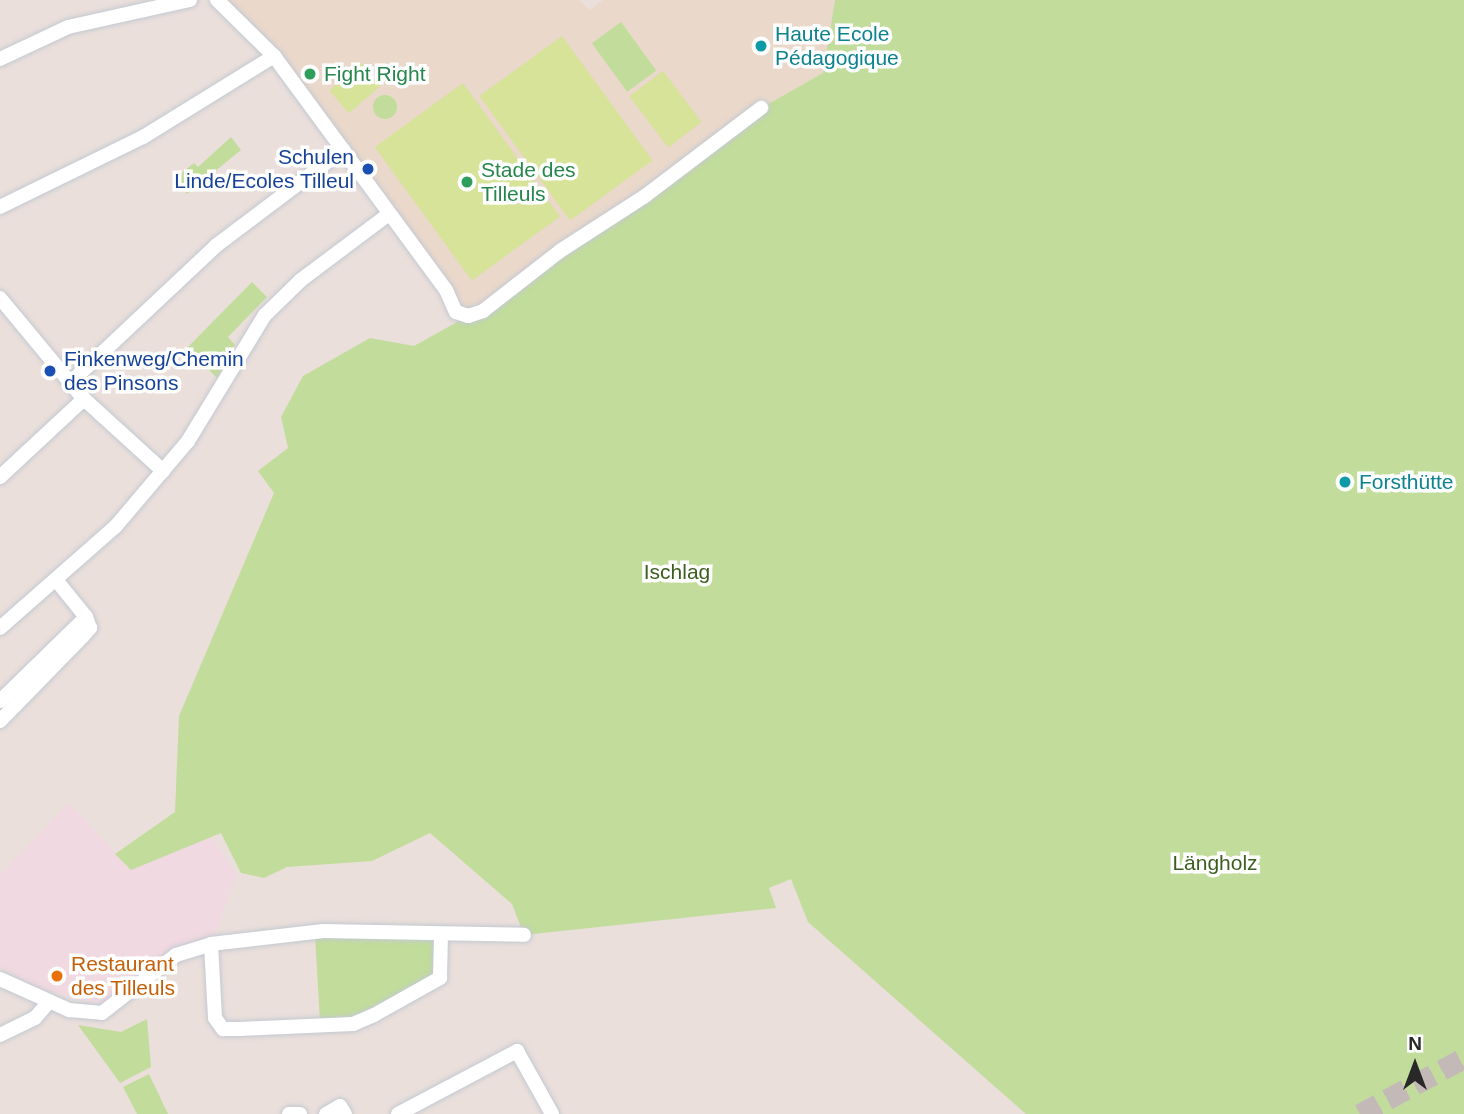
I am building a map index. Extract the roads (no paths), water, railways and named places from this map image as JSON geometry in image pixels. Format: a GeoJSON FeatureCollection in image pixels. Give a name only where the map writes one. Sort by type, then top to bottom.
{"type":"FeatureCollection","features":[{"type":"Feature","properties":{"kind":"street"},"geometry":{"type":"LineString","coordinates":[[0,59],[68,27],[142,4],[190,0]]}},
{"type":"Feature","properties":{"kind":"street"},"geometry":{"type":"LineString","coordinates":[[216,0],[274,57],[446,290],[456,312],[468,316],[483,311],[560,251],[645,196],[761,108]]}},
{"type":"Feature","properties":{"kind":"street"},"geometry":{"type":"LineString","coordinates":[[0,207],[143,137],[274,57]]}},
{"type":"Feature","properties":{"kind":"street"},"geometry":{"type":"LineString","coordinates":[[70,383],[218,245],[342,150]]}},
{"type":"Feature","properties":{"kind":"street"},"geometry":{"type":"LineString","coordinates":[[0,628],[116,526],[163,471],[202,420],[265,315],[301,280],[388,214]]}},
{"type":"Feature","properties":{"kind":"street"},"geometry":{"type":"LineString","coordinates":[[2,306],[84,399],[163,471]]}},
{"type":"Feature","properties":{"kind":"street"},"geometry":{"type":"LineString","coordinates":[[0,477],[84,399]]}},
{"type":"Feature","properties":{"kind":"street"},"geometry":{"type":"LineString","coordinates":[[0,721],[90,628],[86,617],[56,580]]}},
{"type":"Feature","properties":{"kind":"street"},"geometry":{"type":"LineString","coordinates":[[0,701],[86,617]]}},
{"type":"Feature","properties":{"kind":"street"},"geometry":{"type":"LineString","coordinates":[[0,979],[48,1003],[69,1010],[110,1012],[176,955],[211,944],[285,932],[524,935]]}},
{"type":"Feature","properties":{"kind":"street"},"geometry":{"type":"LineString","coordinates":[[211,944],[215,1018],[223,1029],[239,1030],[352,1024],[374,1015],[440,978],[441,934]]}},
{"type":"Feature","properties":{"kind":"street"},"geometry":{"type":"LineString","coordinates":[[0,1035],[35,1018],[48,1003]]}},
{"type":"Feature","properties":{"kind":"street"},"geometry":{"type":"LineString","coordinates":[[398,1114],[517,1051],[552,1114]]}},
{"type":"Feature","properties":{"kind":"street"},"geometry":{"type":"LineString","coordinates":[[326,1114],[342,1110]]}},
{"type":"Feature","properties":{"kind":"street"},"geometry":{"type":"LineString","coordinates":[[289,1114],[300,1114]]}},
{"type":"Feature","properties":{"kind":"tunnel"},"geometry":{"type":"LineString","coordinates":[[1360,1114],[1464,1058]]}},
{"type":"Feature","properties":{"kind":"place","name":"Haute Ecole Pédagogique"},"geometry":{"type":"Point","coordinates":[761,46]}},
{"type":"Feature","properties":{"kind":"place","name":"Fight Right"},"geometry":{"type":"Point","coordinates":[310,74]}},
{"type":"Feature","properties":{"kind":"place","name":"Schulen Linde/Ecoles Tilleul"},"geometry":{"type":"Point","coordinates":[368,169]}},
{"type":"Feature","properties":{"kind":"place","name":"Stade des Tilleuls"},"geometry":{"type":"Point","coordinates":[467,182]}},
{"type":"Feature","properties":{"kind":"place","name":"Finkenweg/Chemin des Pinsons"},"geometry":{"type":"Point","coordinates":[50,371]}},
{"type":"Feature","properties":{"kind":"place","name":"Forsthütte"},"geometry":{"type":"Point","coordinates":[1345,482]}},
{"type":"Feature","properties":{"kind":"place","name":"Restaurant des Tilleuls"},"geometry":{"type":"Point","coordinates":[57,976]}},
{"type":"Feature","properties":{"kind":"park label","name":"Ischlag"},"geometry":{"type":"Point","coordinates":[677,572]}},
{"type":"Feature","properties":{"kind":"park label","name":"Längholz"},"geometry":{"type":"Point","coordinates":[1215,863]}}]}
